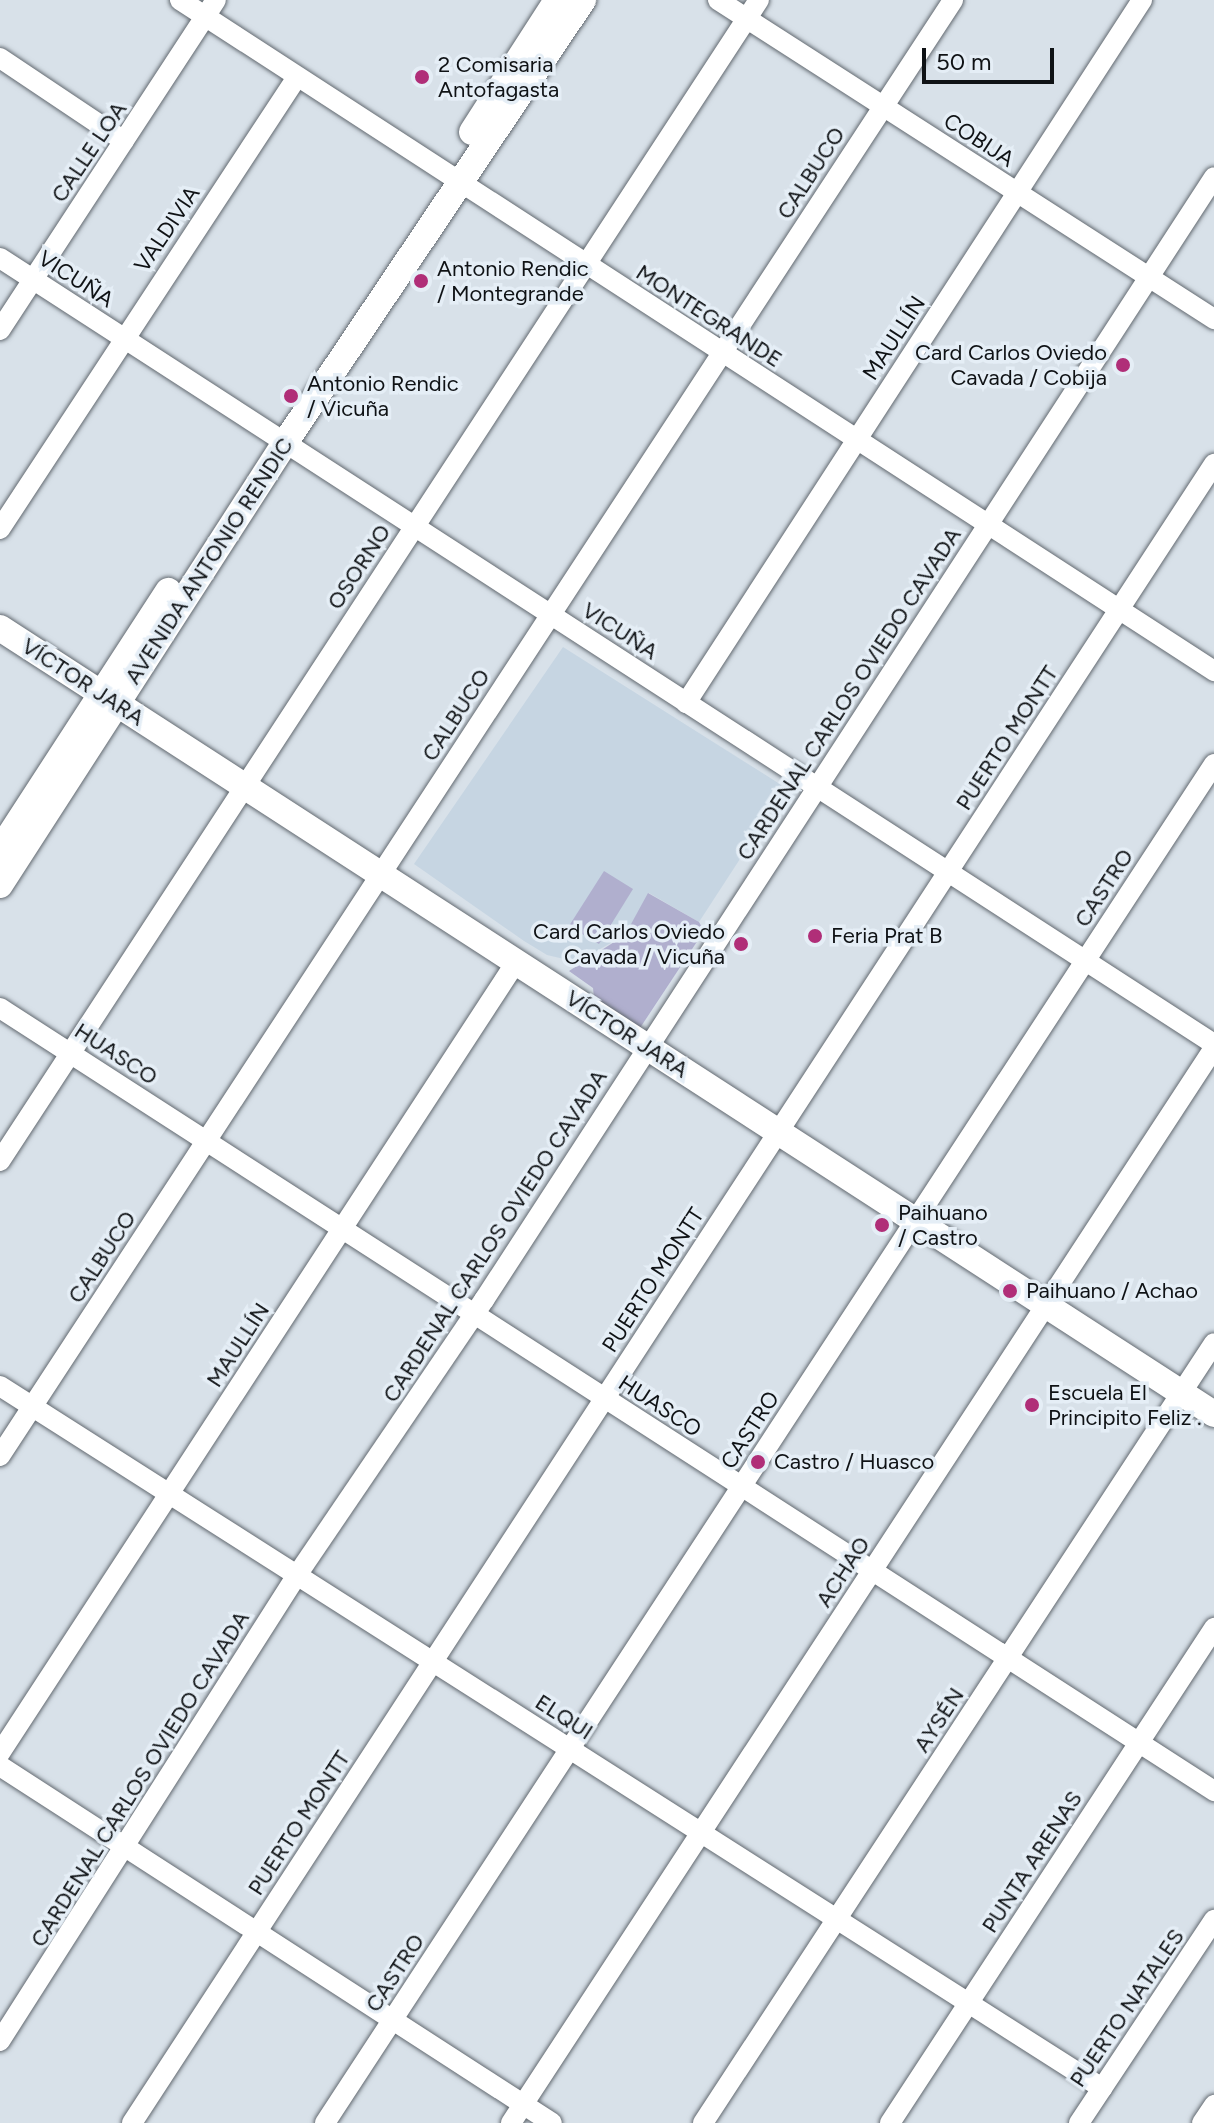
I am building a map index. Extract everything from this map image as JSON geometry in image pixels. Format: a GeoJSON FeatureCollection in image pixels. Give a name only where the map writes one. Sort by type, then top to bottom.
{"type":"FeatureCollection","features":[{"type":"Feature","properties":{"kind":"main road","name":"AVENIDA ANTONIO RENDIC"},"geometry":{"type":"LineString","coordinates":[[452,178],[557,0]]}},
{"type":"Feature","properties":{"kind":"main road","name":"AVENIDA ANTONIO RENDIC"},"geometry":{"type":"LineString","coordinates":[[0,885],[109,699],[277,438],[452,178],[583,0]]}},
{"type":"Feature","properties":{"kind":"main road","name":"VÍCTOR JARA"},"geometry":{"type":"LineString","coordinates":[[0,628],[1214,1414]]}},
{"type":"Feature","properties":{"kind":"main road","name":"AVENIDA ANTONIO RENDIC"},"geometry":{"type":"LineString","coordinates":[[0,850],[109,699]]}},
{"type":"Feature","properties":{"kind":"street","name":"MONTEGRANDE"},"geometry":{"type":"LineString","coordinates":[[180,0],[212,9],[297,77],[1214,671]]}},
{"type":"Feature","properties":{"kind":"street","name":"COBIJA"},"geometry":{"type":"LineString","coordinates":[[718,0],[1214,319]]}},
{"type":"Feature","properties":{"kind":"street","name":"OSORNO"},"geometry":{"type":"LineString","coordinates":[[0,1161],[759,0]]}},
{"type":"Feature","properties":{"kind":"street","name":"CALBUCO"},"geometry":{"type":"LineString","coordinates":[[0,1456],[953,0]]}},
{"type":"Feature","properties":{"kind":"street","name":"MAULLÍN"},"geometry":{"type":"LineString","coordinates":[[686,703],[1142,0]]}},
{"type":"Feature","properties":{"kind":"street","name":"CALLE LOA"},"geometry":{"type":"LineString","coordinates":[[0,330],[212,9]]}},
{"type":"Feature","properties":{"kind":"street"},"geometry":{"type":"LineString","coordinates":[[0,58],[124,141]]}},
{"type":"Feature","properties":{"kind":"street","name":"VALDIVIA"},"geometry":{"type":"LineString","coordinates":[[0,529],[297,77]]}},
{"type":"Feature","properties":{"kind":"street","name":"CARDENAL CARLOS OVIEDO CAVADA"},"geometry":{"type":"LineString","coordinates":[[0,2041],[127,1848],[297,1575],[474,1314],[1214,177]]}},
{"type":"Feature","properties":{"kind":"street","name":"VICUÑA"},"geometry":{"type":"LineString","coordinates":[[0,258],[1214,1046]]}},
{"type":"Feature","properties":{"kind":"street","name":"PUERTO MONTT"},"geometry":{"type":"LineString","coordinates":[[132,2123],[1214,464]]}},
{"type":"Feature","properties":{"kind":"street","name":"CASTRO"},"geometry":{"type":"LineString","coordinates":[[325,2123],[1214,764]]}},
{"type":"Feature","properties":{"kind":"street","name":"MAULLÍN"},"geometry":{"type":"LineString","coordinates":[[0,1753],[516,962]]}},
{"type":"Feature","properties":{"kind":"street","name":"HUASCO"},"geometry":{"type":"LineString","coordinates":[[0,1008],[1214,1791]]}},
{"type":"Feature","properties":{"kind":"street","name":"ACHAO"},"geometry":{"type":"LineString","coordinates":[[511,2123],[1214,1046]]}},
{"type":"Feature","properties":{"kind":"street","name":"AYSÉN"},"geometry":{"type":"LineString","coordinates":[[703,2123],[1214,1343]]}},
{"type":"Feature","properties":{"kind":"street","name":"ELQUI"},"geometry":{"type":"LineString","coordinates":[[0,1386],[1102,2088]]}},
{"type":"Feature","properties":{"kind":"street","name":"PUNTA ARENAS"},"geometry":{"type":"LineString","coordinates":[[890,2123],[1214,1628]]}},
{"type":"Feature","properties":{"kind":"street"},"geometry":{"type":"LineString","coordinates":[[0,1766],[552,2123]]}},
{"type":"Feature","properties":{"kind":"street","name":"PUERTO NATALES"},"geometry":{"type":"LineString","coordinates":[[1079,2123],[1206,1950],[1214,1920]]}},
{"type":"Feature","properties":{"kind":"street"},"geometry":{"type":"LineString","coordinates":[[1202,2123],[1214,2105]]}},
{"type":"Feature","properties":{"kind":"shaded area"},"geometry":{"type":"Polygon","coordinates":[[[563,647],[786,788],[699,922],[649,893],[625,935],[577,962],[547,955],[414,864],[563,647]]]}},
{"type":"Feature","properties":{"kind":"shaded area"},"geometry":{"type":"Polygon","coordinates":[[[604,871],[633,889],[599,944],[569,926],[604,871]]]}},
{"type":"Feature","properties":{"kind":"shaded area"},"geometry":{"type":"Polygon","coordinates":[[[648,893],[699,922],[704,931],[640,1028],[594,998],[593,988],[569,971],[625,935],[648,893]]]}},
{"type":"Feature","properties":{"kind":"place","name":"2 Comisaria Antofagasta"},"geometry":{"type":"Point","coordinates":[422,77]}},
{"type":"Feature","properties":{"kind":"place","name":"Antonio Rendic / Montegrande"},"geometry":{"type":"Point","coordinates":[421,281]}},
{"type":"Feature","properties":{"kind":"place","name":"Card Carlos Oviedo Cavada / Cobija"},"geometry":{"type":"Point","coordinates":[1123,365]}},
{"type":"Feature","properties":{"kind":"place","name":"Antonio Rendic / Vicuña"},"geometry":{"type":"Point","coordinates":[291,396]}},
{"type":"Feature","properties":{"kind":"place","name":"Feria Prat B"},"geometry":{"type":"Point","coordinates":[815,936]}},
{"type":"Feature","properties":{"kind":"place","name":"Card Carlos Oviedo Cavada / Vicuña"},"geometry":{"type":"Point","coordinates":[741,944]}},
{"type":"Feature","properties":{"kind":"place","name":"Paihuano / Castro"},"geometry":{"type":"Point","coordinates":[882,1225]}},
{"type":"Feature","properties":{"kind":"place","name":"Paihuano / Achao"},"geometry":{"type":"Point","coordinates":[1010,1291]}},
{"type":"Feature","properties":{"kind":"place","name":"Escuela El Principito Feliz ."},"geometry":{"type":"Point","coordinates":[1032,1405]}},
{"type":"Feature","properties":{"kind":"place","name":"Castro / Huasco"},"geometry":{"type":"Point","coordinates":[758,1462]}}]}
